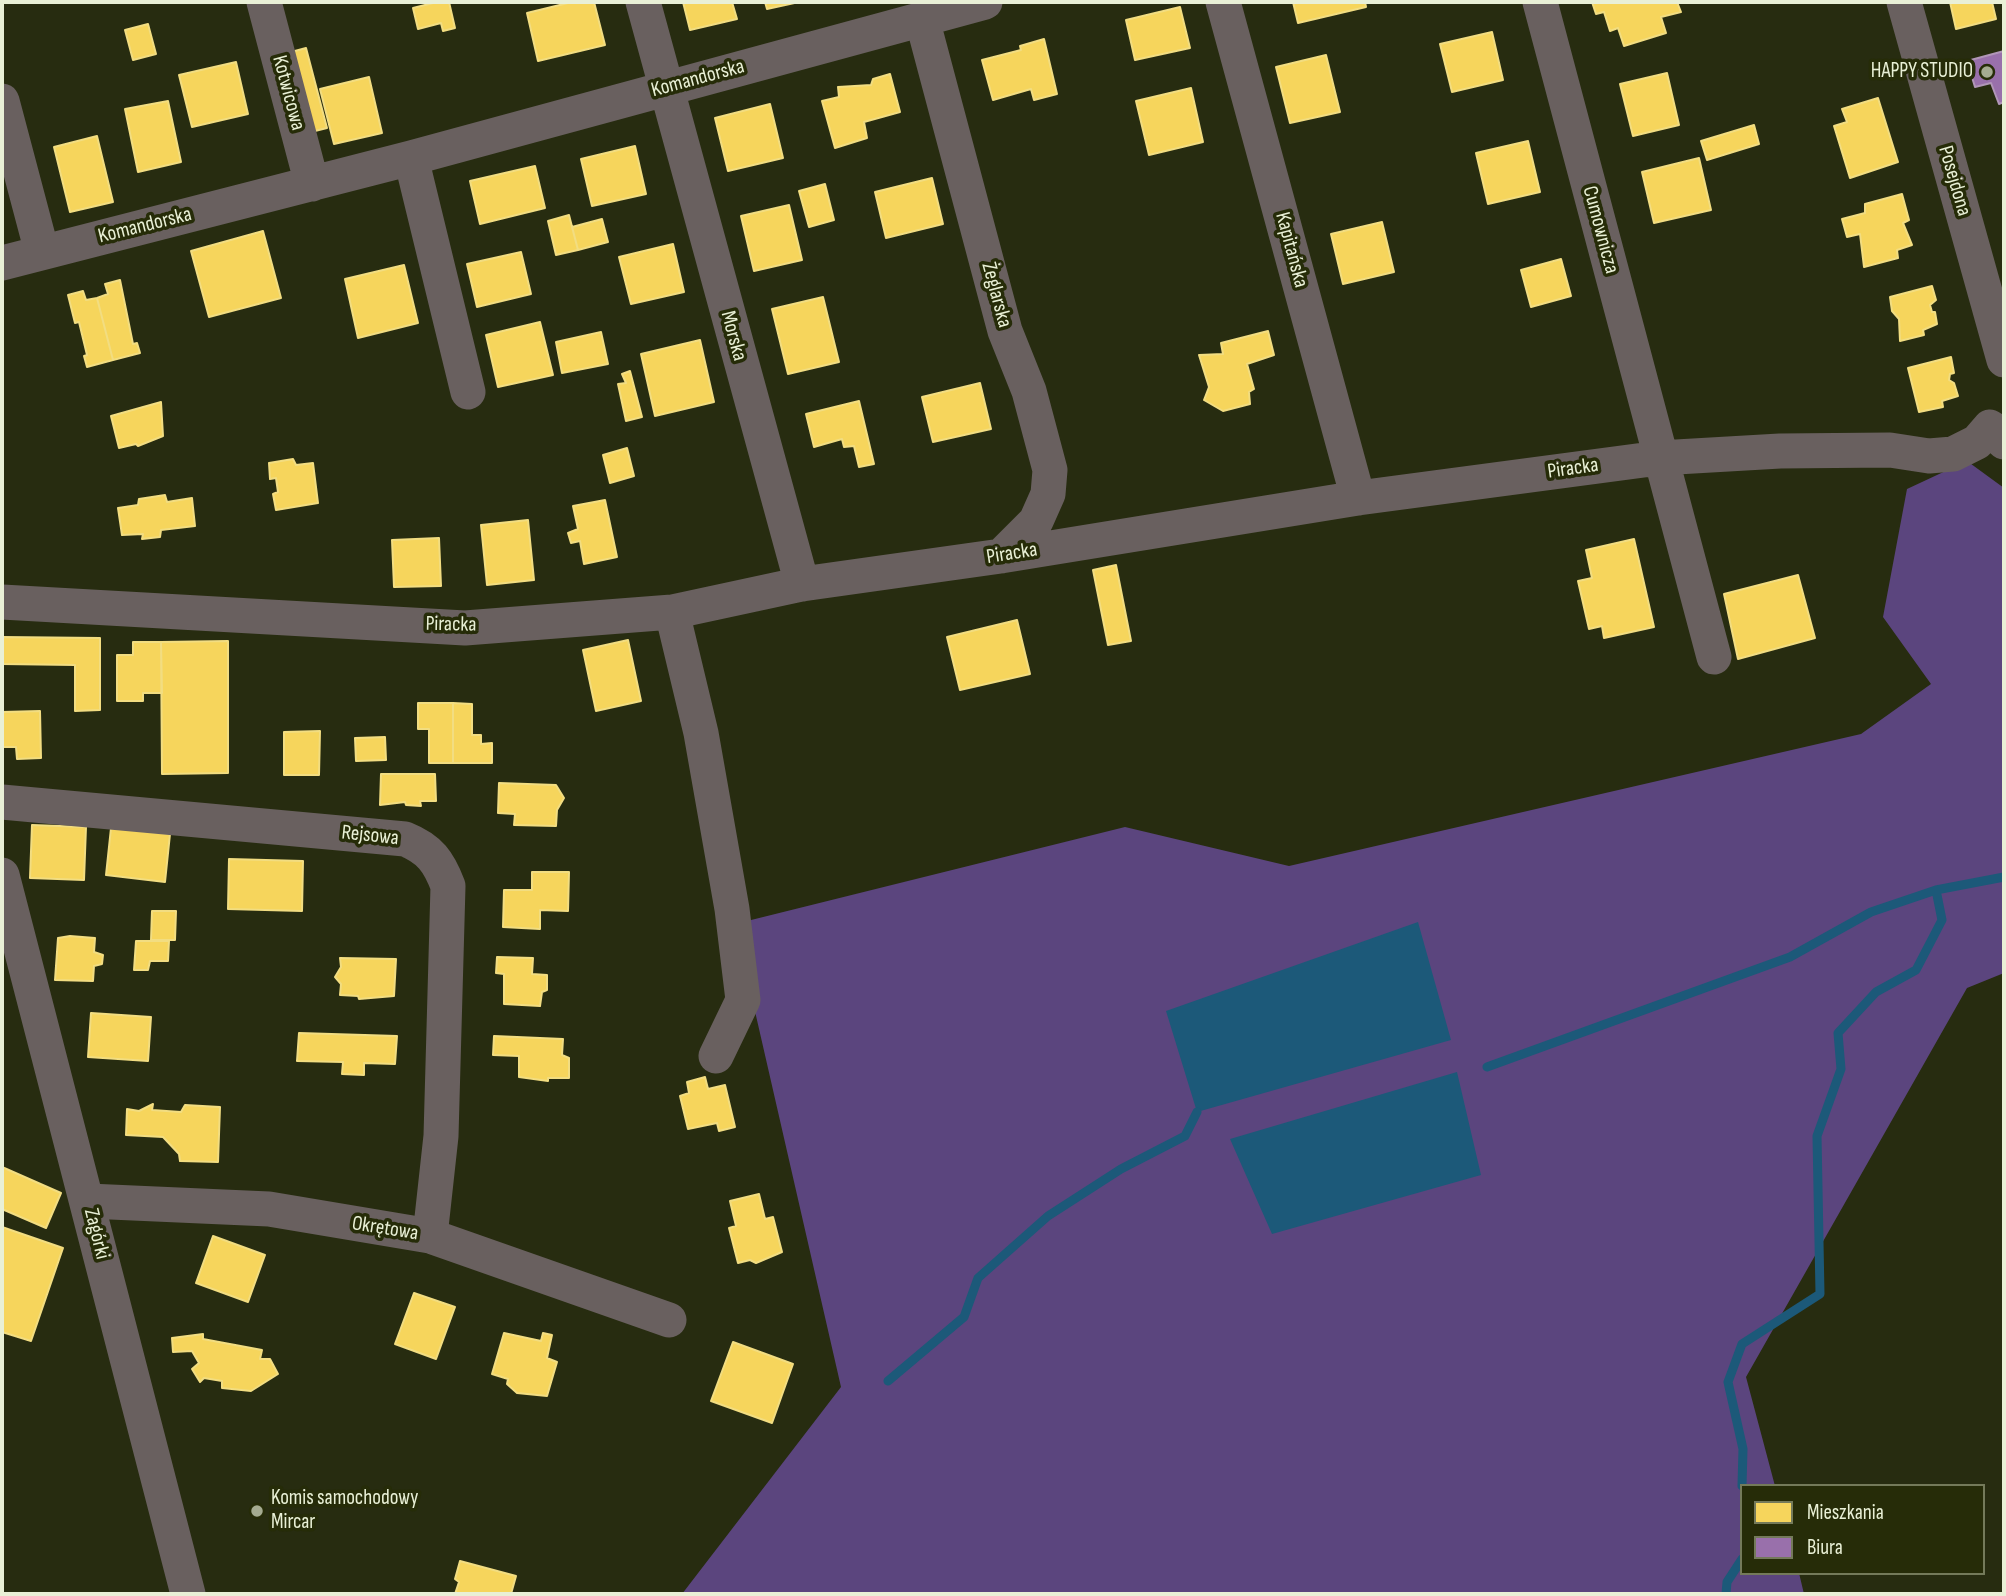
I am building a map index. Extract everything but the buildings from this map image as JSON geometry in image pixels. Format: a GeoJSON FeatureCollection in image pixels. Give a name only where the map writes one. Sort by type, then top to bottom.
{"type":"FeatureCollection","features":[{"type":"Feature","properties":{"kind":"street","name":"Kotwicowa"},"geometry":{"type":"LineString","coordinates":[[264,2],[312,184]]}},
{"type":"Feature","properties":{"kind":"street","name":"Morska"},"geometry":{"type":"LineString","coordinates":[[643,2],[802,584]]}},
{"type":"Feature","properties":{"kind":"street","name":"Komandorska"},"geometry":{"type":"LineString","coordinates":[[2,263],[411,158],[982,2]]}},
{"type":"Feature","properties":{"kind":"street","name":"Kapitańska"},"geometry":{"type":"LineString","coordinates":[[1223,2],[1358,498]]}},
{"type":"Feature","properties":{"kind":"street","name":"Cumownicza"},"geometry":{"type":"LineString","coordinates":[[1540,2],[1714,657]]}},
{"type":"Feature","properties":{"kind":"street","name":"Posejdona"},"geometry":{"type":"LineString","coordinates":[[1904,2],[2004,360]]}},
{"type":"Feature","properties":{"kind":"street","name":"Żeglarska"},"geometry":{"type":"LineString","coordinates":[[922,19],[1005,331],[1028,391],[1050,470],[1048,494],[1036,521],[1000,556]]}},
{"type":"Feature","properties":{"kind":"street"},"geometry":{"type":"LineString","coordinates":[[2,101],[41,252]]}},
{"type":"Feature","properties":{"kind":"street"},"geometry":{"type":"LineString","coordinates":[[411,158],[468,392]]}},
{"type":"Feature","properties":{"kind":"street","name":"Piracka"},"geometry":{"type":"LineString","coordinates":[[2,602],[466,628],[672,612],[802,584],[1000,556],[1358,498],[1660,458],[1780,451],[1890,450],[1929,456],[1953,454],[1977,442],[1999,425]]}},
{"type":"Feature","properties":{"kind":"street"},"geometry":{"type":"LineString","coordinates":[[672,612],[701,733],[732,909],[743,1000],[716,1056]]}},
{"type":"Feature","properties":{"kind":"street","name":"Rejsowa"},"geometry":{"type":"LineString","coordinates":[[2,802],[405,839],[426,848],[441,866],[448,886],[441,1136],[430,1236]]}},
{"type":"Feature","properties":{"kind":"street","name":"Zagórki"},"geometry":{"type":"LineString","coordinates":[[2,875],[188,1594]]}},
{"type":"Feature","properties":{"kind":"street","name":"Okrętowa"},"geometry":{"type":"LineString","coordinates":[[88,1201],[269,1209],[430,1236],[669,1320]]}},
{"type":"Feature","properties":{"kind":"shaded area"},"geometry":{"type":"Polygon","coordinates":[[[1967,461],[2004,488],[2004,973],[1967,988],[1746,1377],[1774,1484],[1740,1484],[1740,1575],[1799,1575],[1804,1594],[682,1594],[841,1387],[735,924],[1125,827],[1289,866],[1861,734],[1931,684],[1883,617],[1907,489],[1967,461]]]}},
{"type":"Feature","properties":{"kind":"water"},"geometry":{"type":"Polygon","coordinates":[[[1418,922],[1451,1040],[1197,1112],[1166,1011],[1418,922]]]}},
{"type":"Feature","properties":{"kind":"water"},"geometry":{"type":"Polygon","coordinates":[[[1457,1072],[1481,1175],[1272,1234],[1230,1139],[1457,1072]]]}},
{"type":"Feature","properties":{"kind":"waterway"},"geometry":{"type":"LineString","coordinates":[[1487,1067],[1790,957],[1871,912],[1936,890],[2004,877]]}},
{"type":"Feature","properties":{"kind":"waterway"},"geometry":{"type":"LineString","coordinates":[[1742,1484],[1743,1449],[1728,1382],[1742,1344],[1820,1294],[1817,1136],[1841,1069],[1838,1033],[1876,992],[1916,970],[1942,920],[1936,890]]}},
{"type":"Feature","properties":{"kind":"waterway"},"geometry":{"type":"LineString","coordinates":[[888,1381],[964,1317],[978,1278],[1048,1216],[1121,1169],[1185,1136],[1197,1112]]}},
{"type":"Feature","properties":{"kind":"waterway"},"geometry":{"type":"LineString","coordinates":[[1726,1594],[1727,1582],[1740,1562]]}},
{"type":"Feature","properties":{"kind":"place","name":"HAPPY STUDIO"},"geometry":{"type":"Point","coordinates":[1987,72]}},
{"type":"Feature","properties":{"kind":"place","name":"Komis samochodowy Mircar"},"geometry":{"type":"Point","coordinates":[257,1511]}}]}
